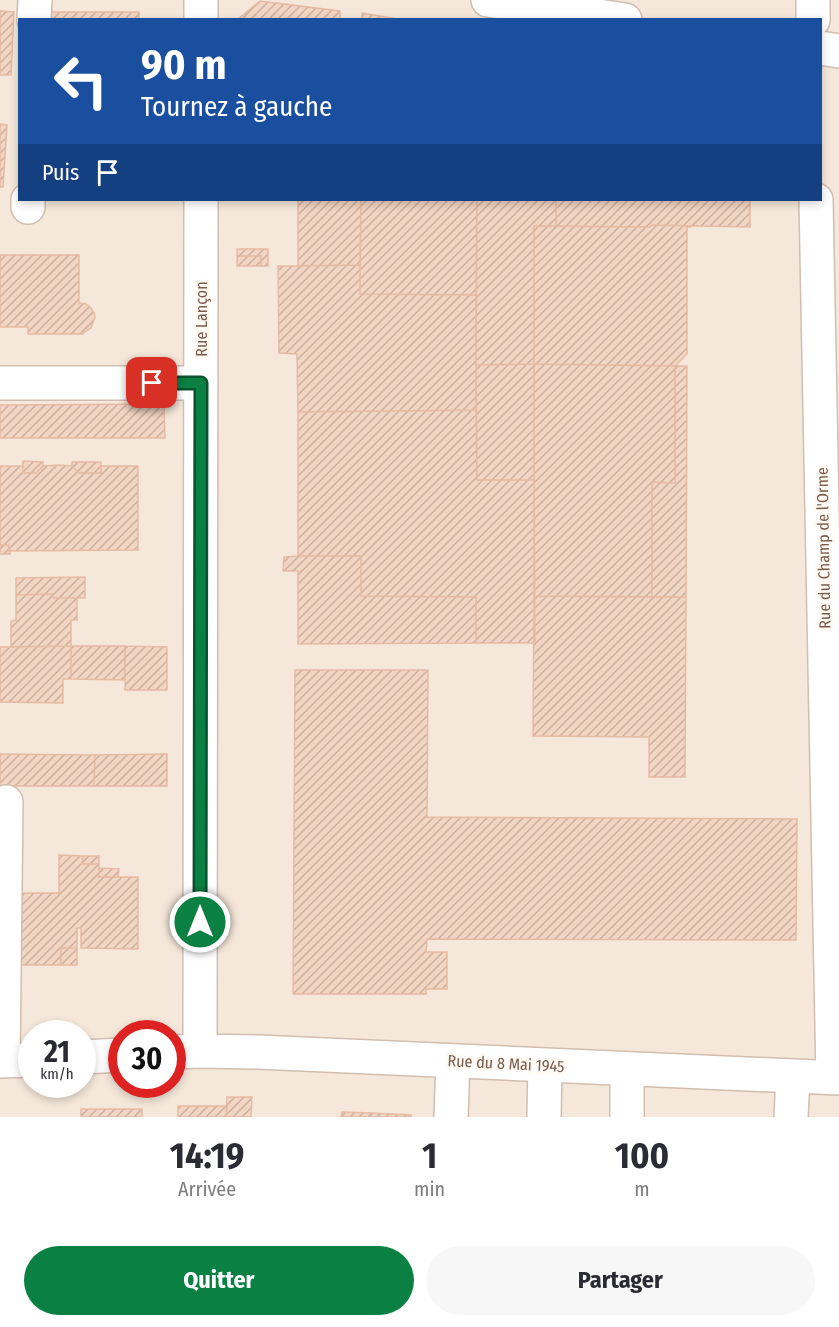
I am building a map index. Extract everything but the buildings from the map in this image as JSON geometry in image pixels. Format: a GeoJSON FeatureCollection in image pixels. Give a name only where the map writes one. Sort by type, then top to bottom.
{"type":"FeatureCollection","features":[{"type":"Feature","properties":{"kind":"street"},"geometry":{"type":"LineString","coordinates":[[34,18],[35,0]]}},
{"type":"Feature","properties":{"kind":"street"},"geometry":{"type":"LineString","coordinates":[[201,0],[201,18]]}},
{"type":"Feature","properties":{"kind":"street"},"geometry":{"type":"LineString","coordinates":[[488,0],[611,18]]}},
{"type":"Feature","properties":{"kind":"street"},"geometry":{"type":"LineString","coordinates":[[813,0],[813,18]]}},
{"type":"Feature","properties":{"kind":"street"},"geometry":{"type":"LineString","coordinates":[[822,48],[839,51]]}},
{"type":"Feature","properties":{"kind":"street","name":"Rue Lançon"},"geometry":{"type":"LineString","coordinates":[[186,1052],[201,383],[201,201]]}},
{"type":"Feature","properties":{"kind":"street","name":"Rue du Champ de l'Orme"},"geometry":{"type":"LineString","coordinates":[[816,201],[836,1078]]}},
{"type":"Feature","properties":{"kind":"street"},"geometry":{"type":"LineString","coordinates":[[0,383],[201,383]]}},
{"type":"Feature","properties":{"kind":"street"},"geometry":{"type":"LineString","coordinates":[[6,802],[12,1060]]}},
{"type":"Feature","properties":{"kind":"street","name":"Rue du 8 Mai 1945"},"geometry":{"type":"LineString","coordinates":[[186,1052],[836,1078]]}},
{"type":"Feature","properties":{"kind":"street"},"geometry":{"type":"LineString","coordinates":[[451,1117],[453,1061]]}},
{"type":"Feature","properties":{"kind":"street"},"geometry":{"type":"LineString","coordinates":[[544,1117],[545,1065]]}},
{"type":"Feature","properties":{"kind":"street"},"geometry":{"type":"LineString","coordinates":[[627,1069],[627,1117]]}},
{"type":"Feature","properties":{"kind":"street"},"geometry":{"type":"LineString","coordinates":[[791,1117],[793,1076]]}},
{"type":"Feature","properties":{"kind":"shaded area"},"geometry":{"type":"Polygon","coordinates":[[[0,0],[839,0],[839,1117],[0,1117],[0,0]]]}},
{"type":"Feature","properties":{"kind":"route"},"geometry":{"type":"LineString","coordinates":[[152,383],[201,383],[200,922]]}}]}
